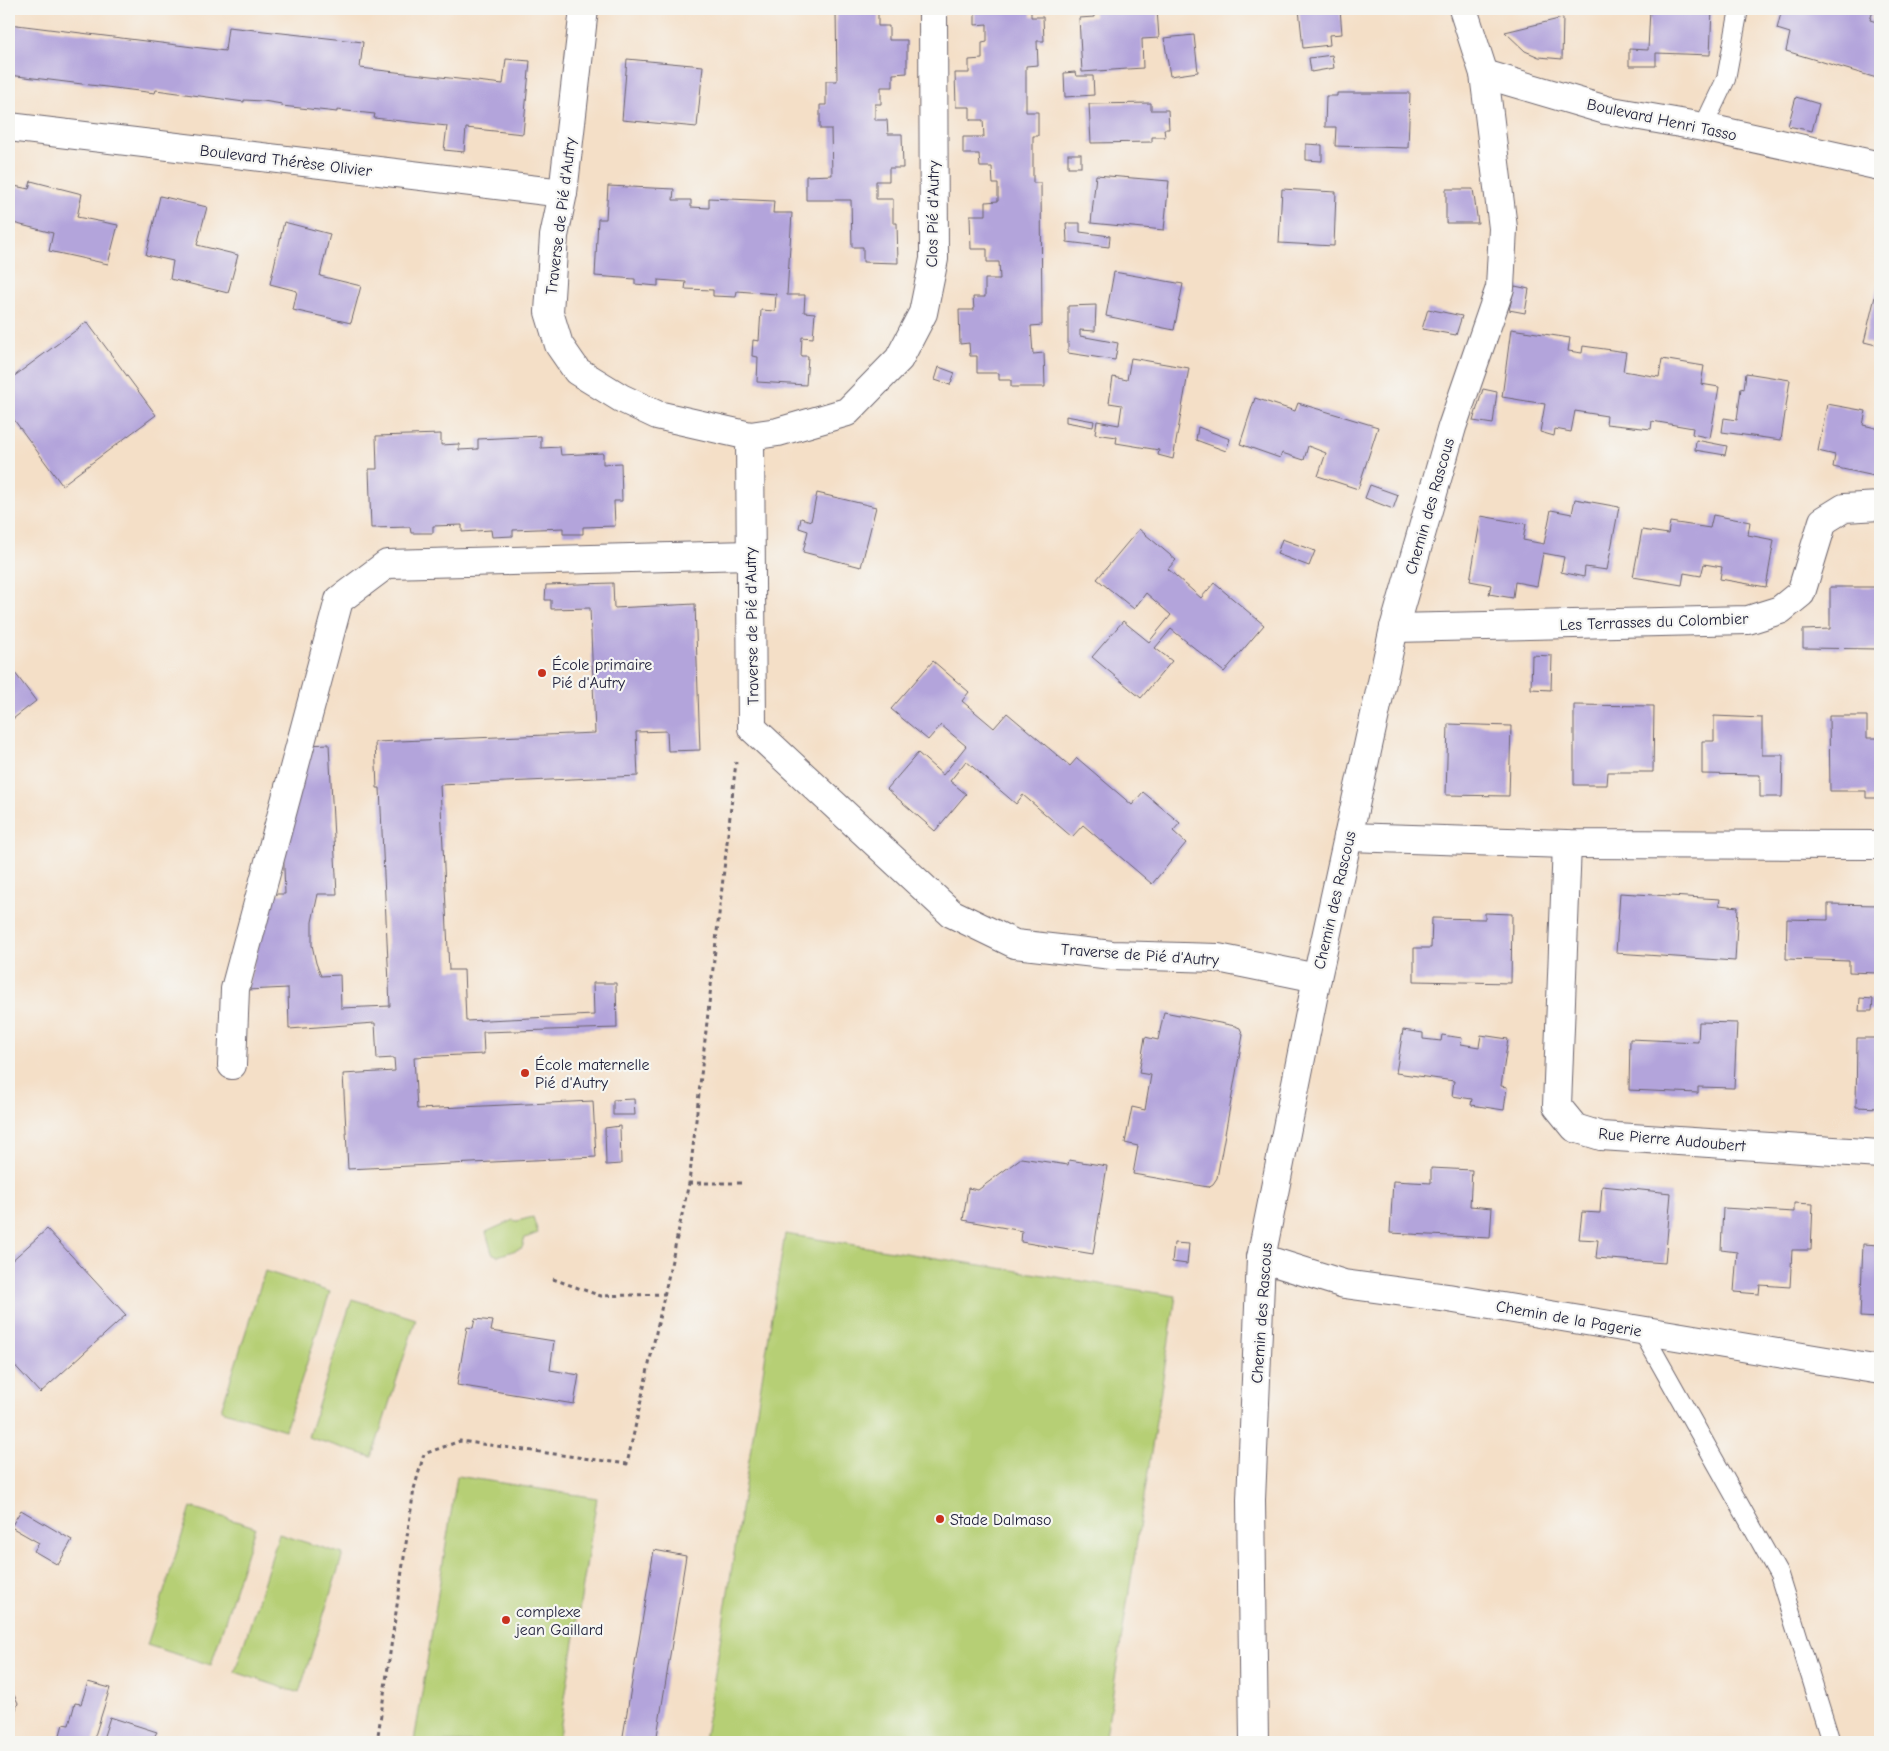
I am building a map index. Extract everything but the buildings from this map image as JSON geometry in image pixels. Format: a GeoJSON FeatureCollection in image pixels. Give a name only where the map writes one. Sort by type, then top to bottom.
{"type":"FeatureCollection","features":[{"type":"Feature","properties":{"kind":"street","name":"Traverse de Pié d'Autry"},"geometry":{"type":"LineString","coordinates":[[584,9],[563,193],[554,236],[549,312],[559,346],[577,370],[621,398],[657,415],[750,436],[752,728],[950,913],[1015,944],[1112,955],[1218,958],[1317,978]]}},
{"type":"Feature","properties":{"kind":"street","name":"Clos Pié d'Autry"},"geometry":{"type":"LineString","coordinates":[[750,436],[778,432],[847,412],[899,359],[923,313],[934,259],[933,9]]}},
{"type":"Feature","properties":{"kind":"street"},"geometry":{"type":"LineString","coordinates":[[1463,9],[1484,74]]}},
{"type":"Feature","properties":{"kind":"street","name":"Boulevard Henri Tasso"},"geometry":{"type":"LineString","coordinates":[[1484,74],[1606,110],[1703,127],[1880,166]]}},
{"type":"Feature","properties":{"kind":"street","name":"Chemin des Rascous"},"geometry":{"type":"LineString","coordinates":[[1254,1742],[1251,1500],[1261,1258],[1317,978],[1394,628],[1452,427],[1500,288],[1503,228],[1484,74]]}},
{"type":"Feature","properties":{"kind":"street","name":"Boulevard Thérèse Olivier"},"geometry":{"type":"LineString","coordinates":[[9,128],[563,193]]}},
{"type":"Feature","properties":{"kind":"street","name":"Les Terrasses du Colombier"},"geometry":{"type":"LineString","coordinates":[[1394,628],[1748,620],[1780,610],[1801,594],[1823,521],[1844,508],[1880,506]]}},
{"type":"Feature","properties":{"kind":"street"},"geometry":{"type":"LineString","coordinates":[[232,1064],[235,989],[339,600],[387,564],[750,555]]}},
{"type":"Feature","properties":{"kind":"street"},"geometry":{"type":"LineString","coordinates":[[1348,837],[1567,844],[1880,845]]}},
{"type":"Feature","properties":{"kind":"street","name":"Rue Pierre Audoubert"},"geometry":{"type":"LineString","coordinates":[[1567,844],[1558,1106],[1575,1128],[1600,1136],[1880,1154]]}},
{"type":"Feature","properties":{"kind":"street","name":"Chemin de la Pagerie"},"geometry":{"type":"LineString","coordinates":[[1261,1258],[1344,1284],[1448,1298],[1880,1370]]}},
{"type":"Feature","properties":{"kind":"lane"},"geometry":{"type":"LineString","coordinates":[[1703,127],[1726,79],[1739,9]]}},
{"type":"Feature","properties":{"kind":"lane"},"geometry":{"type":"LineString","coordinates":[[1642,1331],[1779,1575],[1831,1742]]}},
{"type":"Feature","properties":{"kind":"path"},"geometry":{"type":"LineString","coordinates":[[377,1742],[414,1489],[424,1454],[460,1441],[627,1464],[689,1183],[736,760],[752,728]]}},
{"type":"Feature","properties":{"kind":"path"},"geometry":{"type":"LineString","coordinates":[[689,1183],[743,1183]]}},
{"type":"Feature","properties":{"kind":"path"},"geometry":{"type":"LineString","coordinates":[[553,1279],[601,1296],[665,1294]]}},
{"type":"Feature","properties":{"kind":"green space"},"geometry":{"type":"Polygon","coordinates":[[[533,1217],[538,1233],[525,1238],[522,1248],[498,1256],[492,1253],[486,1232],[513,1220],[517,1221],[533,1217]]]}},
{"type":"Feature","properties":{"kind":"green space","name":"Stade Dalmaso"},"geometry":{"type":"Polygon","coordinates":[[[785,1234],[1176,1296],[1105,1742],[704,1742],[785,1234]]]}},
{"type":"Feature","properties":{"kind":"green space"},"geometry":{"type":"Polygon","coordinates":[[[265,1271],[330,1292],[285,1430],[221,1410],[265,1271]]]}},
{"type":"Feature","properties":{"kind":"green space"},"geometry":{"type":"Polygon","coordinates":[[[352,1299],[416,1319],[372,1457],[308,1437],[352,1299]]]}},
{"type":"Feature","properties":{"kind":"green space","name":"complexe jean Gaillard"},"geometry":{"type":"Polygon","coordinates":[[[457,1476],[597,1498],[558,1742],[414,1742],[457,1476]]]}},
{"type":"Feature","properties":{"kind":"green space"},"geometry":{"type":"Polygon","coordinates":[[[191,1507],[255,1527],[211,1665],[147,1645],[191,1507]]]}},
{"type":"Feature","properties":{"kind":"green space"},"geometry":{"type":"Polygon","coordinates":[[[279,1534],[343,1554],[299,1693],[235,1672],[279,1534]]]}},
{"type":"Feature","properties":{"kind":"place","name":"École primaire Pié d'Autry"},"geometry":{"type":"Point","coordinates":[542,673]}},
{"type":"Feature","properties":{"kind":"place","name":"École maternelle Pié d'Autry"},"geometry":{"type":"Point","coordinates":[525,1073]}},
{"type":"Feature","properties":{"kind":"place","name":"Stade Dalmaso"},"geometry":{"type":"Point","coordinates":[940,1519]}},
{"type":"Feature","properties":{"kind":"place","name":"complexe jean Gaillard"},"geometry":{"type":"Point","coordinates":[506,1620]}}]}
